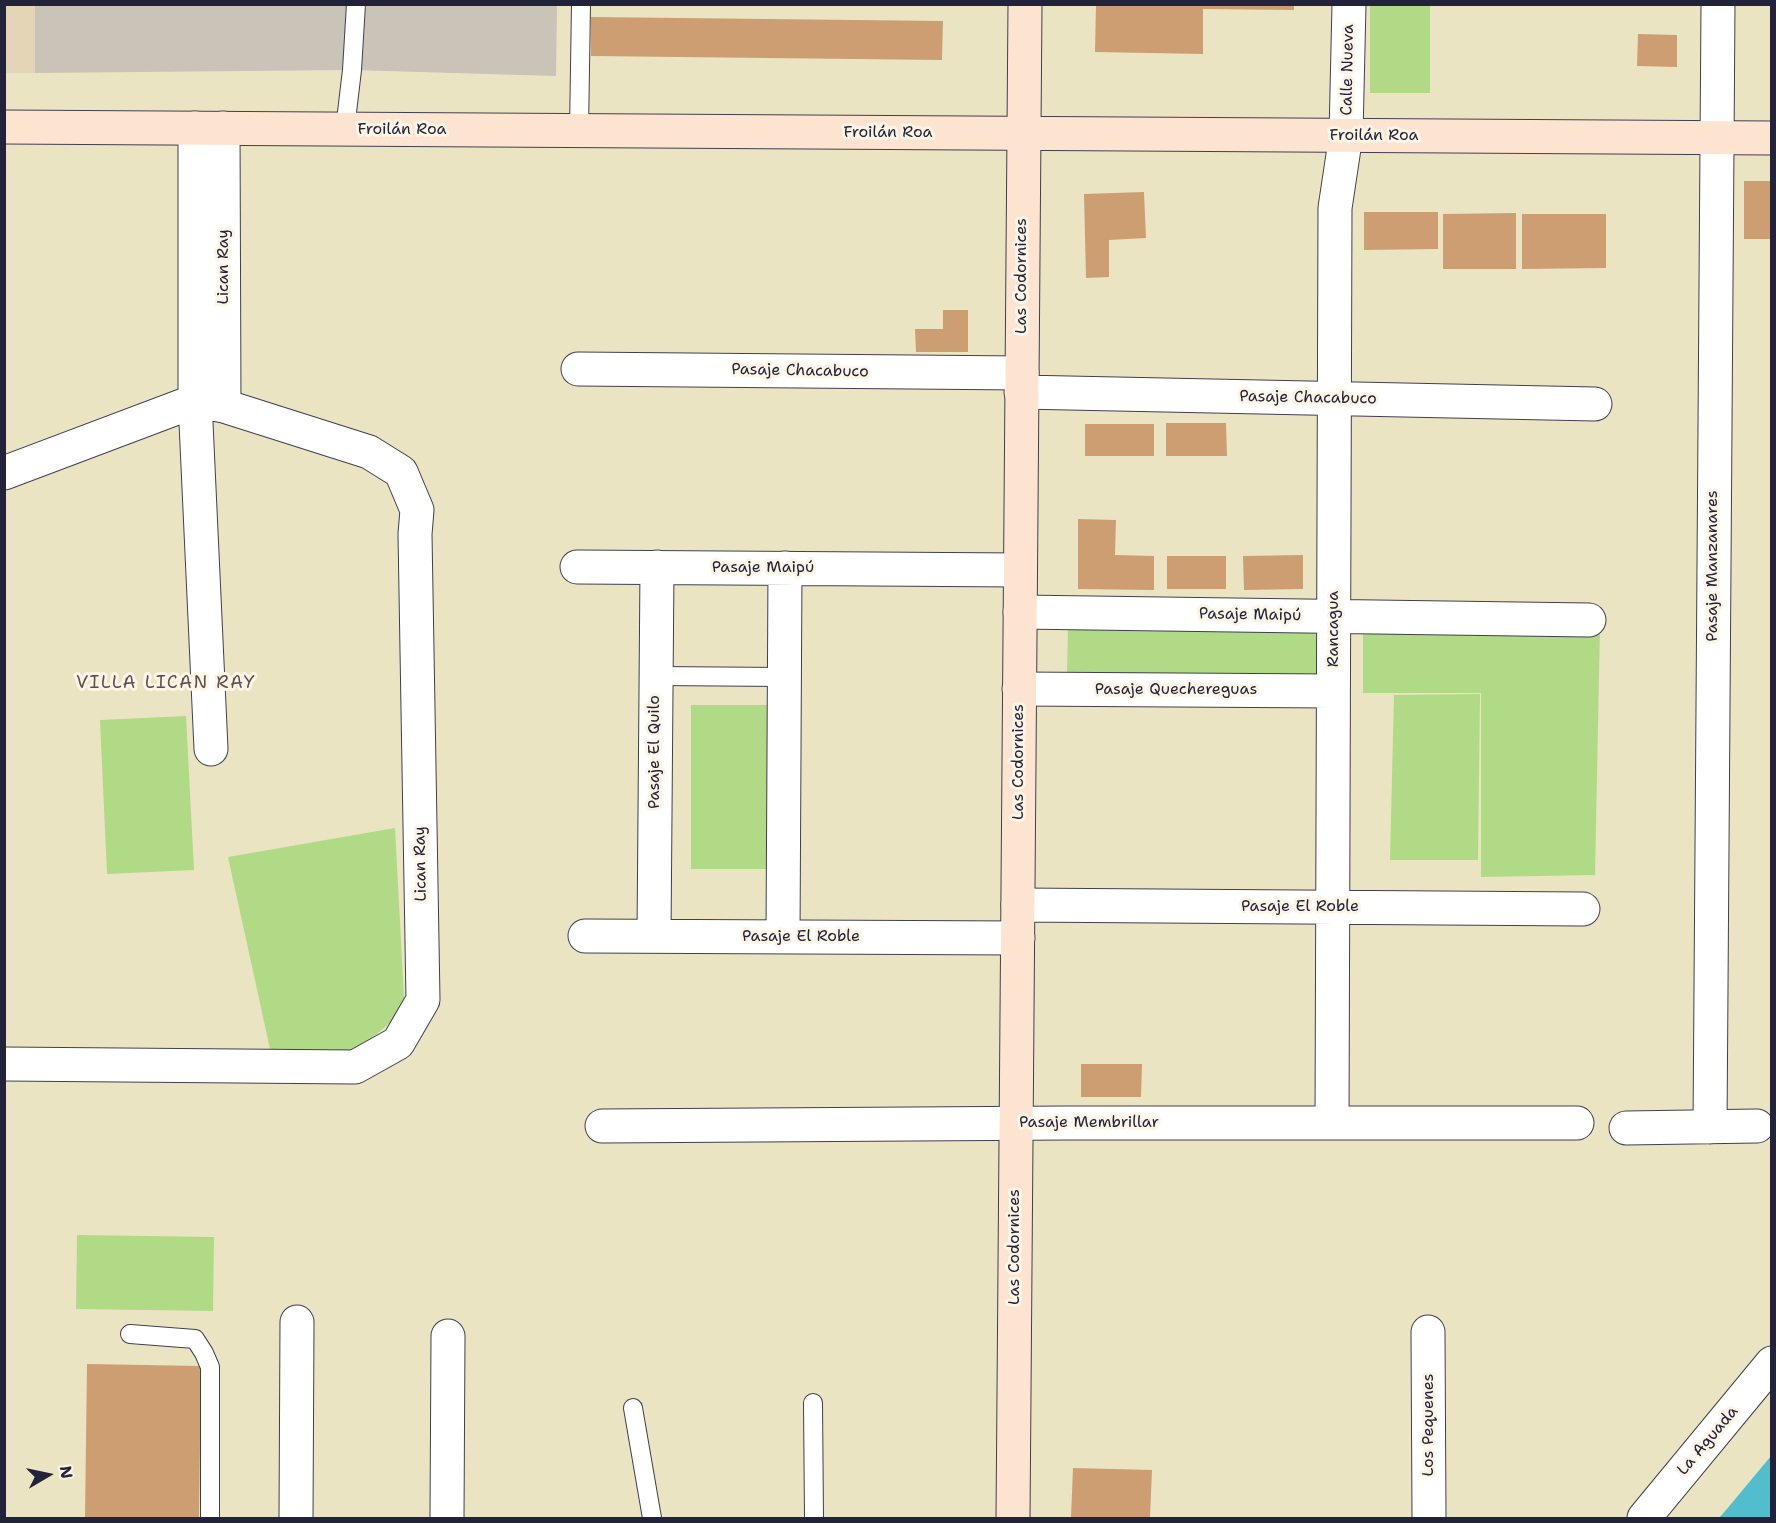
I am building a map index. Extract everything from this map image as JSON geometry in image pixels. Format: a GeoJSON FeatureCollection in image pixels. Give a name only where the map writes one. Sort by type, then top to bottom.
{"type":"FeatureCollection","features":[{"type":"Feature","properties":{"kind":"main road","name":"Las Codornices"},"geometry":{"type":"LineString","coordinates":[[1013,1518],[1024,4]]}},
{"type":"Feature","properties":{"kind":"main road","name":"Froilán Roa"},"geometry":{"type":"LineString","coordinates":[[4,127],[1772,138]]}},
{"type":"Feature","properties":{"kind":"street","name":"Calle Nueva"},"geometry":{"type":"LineString","coordinates":[[1347,135],[1349,4]]}},
{"type":"Feature","properties":{"kind":"street","name":"Pasaje Manzanares"},"geometry":{"type":"LineString","coordinates":[[1710,1127],[1718,4]]}},
{"type":"Feature","properties":{"kind":"street","name":"Lican Ray"},"geometry":{"type":"LineString","coordinates":[[209,128],[212,749]]}},
{"type":"Feature","properties":{"kind":"street","name":"Rancagua"},"geometry":{"type":"LineString","coordinates":[[1332,1123],[1335,208],[1347,135]]}},
{"type":"Feature","properties":{"kind":"street","name":"Pasaje Chacabuco"},"geometry":{"type":"LineString","coordinates":[[578,369],[1022,383],[1335,399],[1594,404]]}},
{"type":"Feature","properties":{"kind":"street","name":"Lican Ray"},"geometry":{"type":"LineString","coordinates":[[4,1064],[355,1067],[398,1043],[423,1000],[415,534],[417,510],[401,472],[369,452],[210,404]]}},
{"type":"Feature","properties":{"kind":"street"},"geometry":{"type":"LineString","coordinates":[[4,473],[210,404]]}},
{"type":"Feature","properties":{"kind":"street","name":"Pasaje Maipú"},"geometry":{"type":"LineString","coordinates":[[577,567],[1020,570]]}},
{"type":"Feature","properties":{"kind":"street","name":"Pasaje El Quilo"},"geometry":{"type":"LineString","coordinates":[[654,936],[657,567]]}},
{"type":"Feature","properties":{"kind":"street"},"geometry":{"type":"LineString","coordinates":[[783,937],[785,568]]}},
{"type":"Feature","properties":{"kind":"street","name":"Pasaje Maipú"},"geometry":{"type":"LineString","coordinates":[[1020,612],[1589,620]]}},
{"type":"Feature","properties":{"kind":"street","name":"Pasaje Quechereguas"},"geometry":{"type":"LineString","coordinates":[[1019,689],[1334,691]]}},
{"type":"Feature","properties":{"kind":"street","name":"Pasaje El Roble"},"geometry":{"type":"LineString","coordinates":[[1018,904],[1583,909]]}},
{"type":"Feature","properties":{"kind":"street","name":"Pasaje El Roble"},"geometry":{"type":"LineString","coordinates":[[585,936],[1018,938]]}},
{"type":"Feature","properties":{"kind":"street","name":"Pasaje Membrillar"},"geometry":{"type":"LineString","coordinates":[[602,1126],[1577,1123]]}},
{"type":"Feature","properties":{"kind":"street"},"geometry":{"type":"LineString","coordinates":[[1626,1128],[1757,1126]]}},
{"type":"Feature","properties":{"kind":"street"},"geometry":{"type":"LineString","coordinates":[[296,1518],[297,1322]]}},
{"type":"Feature","properties":{"kind":"street","name":"Los Pequenes"},"geometry":{"type":"LineString","coordinates":[[1428,1332],[1429,1518]]}},
{"type":"Feature","properties":{"kind":"street"},"geometry":{"type":"LineString","coordinates":[[447,1518],[448,1336]]}},
{"type":"Feature","properties":{"kind":"street","name":"La Aguada"},"geometry":{"type":"LineString","coordinates":[[1644,1518],[1772,1363]]}},
{"type":"Feature","properties":{"kind":"lane"},"geometry":{"type":"LineString","coordinates":[[345,129],[352,70],[356,4]]}},
{"type":"Feature","properties":{"kind":"lane"},"geometry":{"type":"LineString","coordinates":[[579,131],[581,4]]}},
{"type":"Feature","properties":{"kind":"lane"},"geometry":{"type":"LineString","coordinates":[[656,676],[784,677]]}},
{"type":"Feature","properties":{"kind":"lane"},"geometry":{"type":"LineString","coordinates":[[130,1334],[195,1340],[204,1353],[210,1367],[210,1518]]}},
{"type":"Feature","properties":{"kind":"lane"},"geometry":{"type":"LineString","coordinates":[[813,1403],[814,1518]]}},
{"type":"Feature","properties":{"kind":"lane"},"geometry":{"type":"LineString","coordinates":[[633,1408],[652,1518]]}},
{"type":"Feature","properties":{"kind":"shaded area"},"geometry":{"type":"Polygon","coordinates":[[[5,5],[35,5],[35,73],[5,73],[5,5]]]}},
{"type":"Feature","properties":{"kind":"shaded area"},"geometry":{"type":"Polygon","coordinates":[[[35,5],[557,5],[556,76],[352,70],[35,73],[35,5]]]}},
{"type":"Feature","properties":{"kind":"green space"},"geometry":{"type":"Polygon","coordinates":[[[1370,5],[1430,5],[1430,93],[1370,93],[1370,5]]]}},
{"type":"Feature","properties":{"kind":"green space"},"geometry":{"type":"Polygon","coordinates":[[[1068,626],[1311,629],[1320,639],[1318,673],[1313,677],[1067,676],[1068,626]]]}},
{"type":"Feature","properties":{"kind":"green space"},"geometry":{"type":"Polygon","coordinates":[[[1363,626],[1600,627],[1595,875],[1481,877],[1481,693],[1363,693],[1363,626]]]}},
{"type":"Feature","properties":{"kind":"green space"},"geometry":{"type":"Polygon","coordinates":[[[1480,694],[1478,860],[1390,860],[1394,695],[1480,694]]]}},
{"type":"Feature","properties":{"kind":"green space"},"geometry":{"type":"Polygon","coordinates":[[[691,705],[768,705],[768,869],[691,869],[691,705]]]}},
{"type":"Feature","properties":{"kind":"green space"},"geometry":{"type":"Polygon","coordinates":[[[186,716],[194,870],[107,874],[100,720],[186,716]]]}},
{"type":"Feature","properties":{"kind":"green space"},"geometry":{"type":"Polygon","coordinates":[[[395,828],[404,998],[396,1018],[355,1052],[270,1049],[228,857],[395,828]]]}},
{"type":"Feature","properties":{"kind":"green space"},"geometry":{"type":"Polygon","coordinates":[[[77,1235],[214,1237],[213,1311],[76,1309],[77,1235]]]}},
{"type":"Feature","properties":{"kind":"water"},"geometry":{"type":"Polygon","coordinates":[[[1771,1456],[1771,1518],[1719,1518],[1726,1510],[1771,1456]]]}},
{"type":"Feature","properties":{"kind":"building"},"geometry":{"type":"Polygon","coordinates":[[[1096,4],[1294,4],[1294,10],[1203,9],[1203,54],[1095,52],[1096,4]]]}},
{"type":"Feature","properties":{"kind":"building"},"geometry":{"type":"Polygon","coordinates":[[[591,17],[943,21],[942,60],[591,56],[591,17]]]}},
{"type":"Feature","properties":{"kind":"building"},"geometry":{"type":"Polygon","coordinates":[[[1638,34],[1677,35],[1677,67],[1637,66],[1638,34]]]}},
{"type":"Feature","properties":{"kind":"building"},"geometry":{"type":"Polygon","coordinates":[[[1744,181],[1772,181],[1772,239],[1744,239],[1744,181]]]}},
{"type":"Feature","properties":{"kind":"building"},"geometry":{"type":"Polygon","coordinates":[[[1144,192],[1146,238],[1109,240],[1109,277],[1086,278],[1084,194],[1144,192]]]}},
{"type":"Feature","properties":{"kind":"building"},"geometry":{"type":"Polygon","coordinates":[[[1364,212],[1438,212],[1438,249],[1364,250],[1364,212]]]}},
{"type":"Feature","properties":{"kind":"building"},"geometry":{"type":"Polygon","coordinates":[[[1516,213],[1516,269],[1443,269],[1443,214],[1516,213]]]}},
{"type":"Feature","properties":{"kind":"building"},"geometry":{"type":"Polygon","coordinates":[[[1522,214],[1606,214],[1606,268],[1522,269],[1522,214]]]}},
{"type":"Feature","properties":{"kind":"building"},"geometry":{"type":"Polygon","coordinates":[[[943,310],[968,310],[968,352],[916,352],[915,329],[943,329],[943,310]]]}},
{"type":"Feature","properties":{"kind":"building"},"geometry":{"type":"Polygon","coordinates":[[[1166,423],[1226,423],[1227,456],[1166,456],[1166,423]]]}},
{"type":"Feature","properties":{"kind":"building"},"geometry":{"type":"Polygon","coordinates":[[[1085,424],[1154,424],[1154,456],[1085,456],[1085,424]]]}},
{"type":"Feature","properties":{"kind":"building"},"geometry":{"type":"Polygon","coordinates":[[[1078,519],[1116,520],[1115,555],[1154,556],[1154,590],[1078,589],[1078,519]]]}},
{"type":"Feature","properties":{"kind":"building"},"geometry":{"type":"Polygon","coordinates":[[[1303,555],[1303,589],[1244,590],[1243,556],[1303,555]]]}},
{"type":"Feature","properties":{"kind":"building"},"geometry":{"type":"Polygon","coordinates":[[[1167,556],[1226,556],[1226,589],[1167,589],[1167,556]]]}},
{"type":"Feature","properties":{"kind":"building"},"geometry":{"type":"Polygon","coordinates":[[[1081,1064],[1142,1064],[1141,1097],[1081,1097],[1081,1064]]]}},
{"type":"Feature","properties":{"kind":"building"},"geometry":{"type":"Polygon","coordinates":[[[87,1364],[201,1366],[199,1518],[85,1518],[87,1364]]]}},
{"type":"Feature","properties":{"kind":"building"},"geometry":{"type":"Polygon","coordinates":[[[1073,1468],[1152,1470],[1150,1518],[1071,1517],[1073,1468]]]}},
{"type":"Feature","properties":{"kind":"district","name":"VILLA LICAN RAY"},"geometry":{"type":"Point","coordinates":[166,683]}}]}
